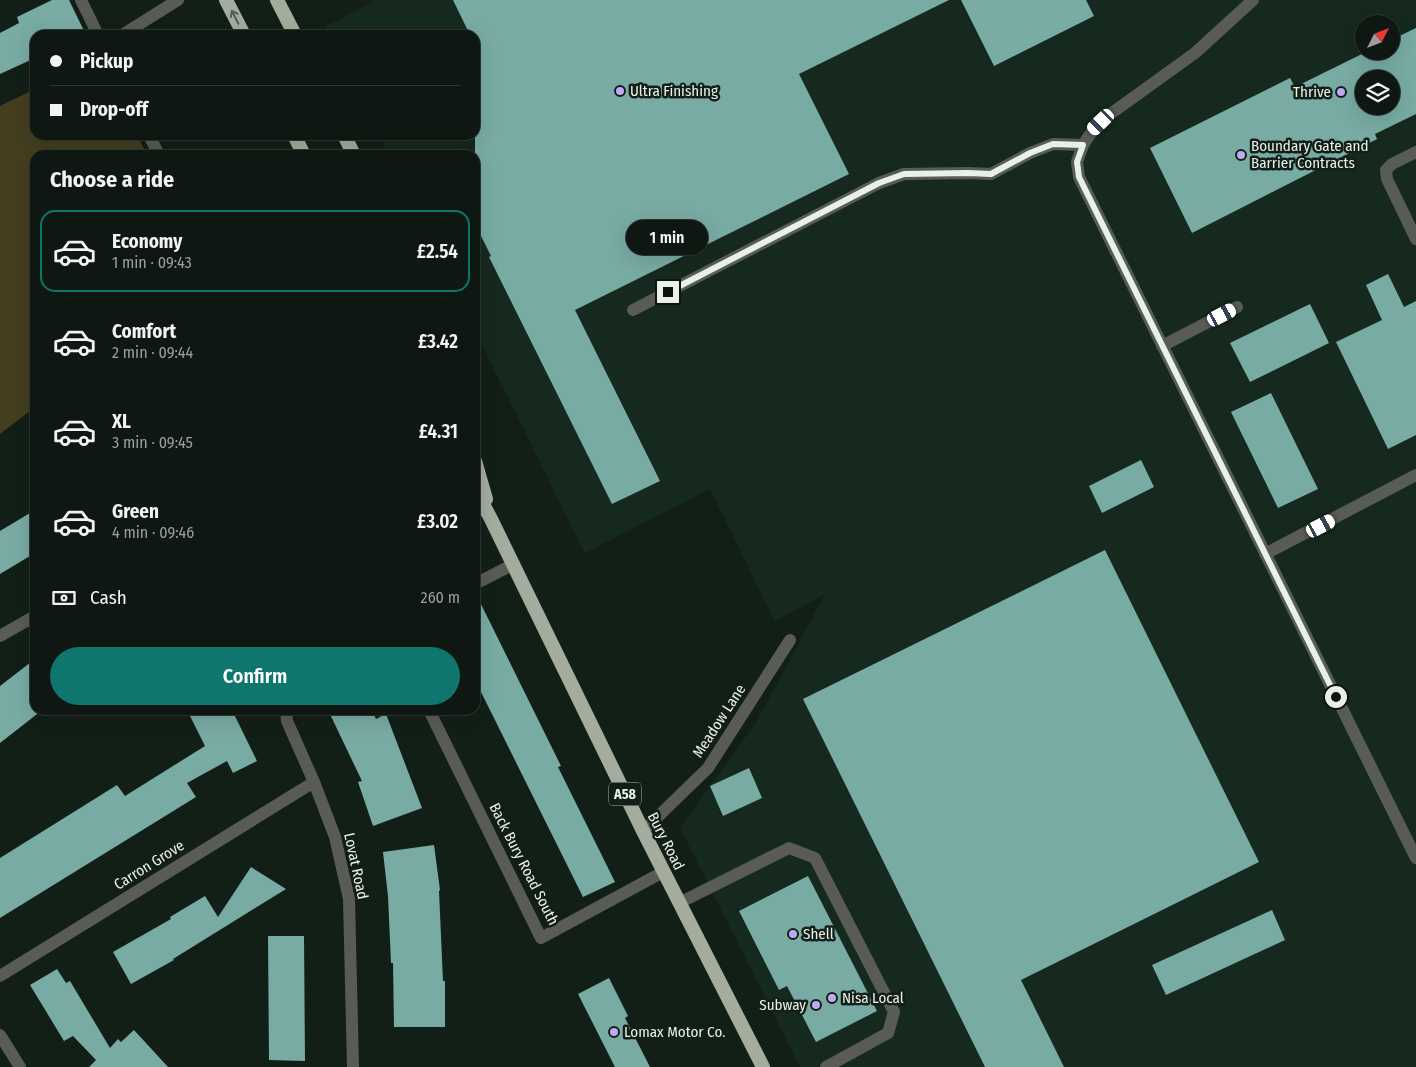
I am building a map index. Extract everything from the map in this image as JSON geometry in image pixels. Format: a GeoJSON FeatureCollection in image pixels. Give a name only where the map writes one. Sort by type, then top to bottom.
{"type":"FeatureCollection","features":[{"type":"Feature","properties":{"kind":"highway"},"geometry":{"type":"LineString","coordinates":[[226,0],[241,30]]}},
{"type":"Feature","properties":{"kind":"highway"},"geometry":{"type":"LineString","coordinates":[[277,0],[292,30]]}},
{"type":"Feature","properties":{"kind":"highway","name":"Bury Road"},"geometry":{"type":"LineString","coordinates":[[480,479],[491,519]]}},
{"type":"Feature","properties":{"kind":"highway","name":"Bury Road"},"geometry":{"type":"LineString","coordinates":[[480,498],[514,564],[642,831],[763,1067]]}},
{"type":"Feature","properties":{"kind":"street"},"geometry":{"type":"LineString","coordinates":[[81,0],[96,30]]}},
{"type":"Feature","properties":{"kind":"street"},"geometry":{"type":"LineString","coordinates":[[130,30],[178,0]]}},
{"type":"Feature","properties":{"kind":"street"},"geometry":{"type":"LineString","coordinates":[[1253,0],[1195,53],[1109,115],[1093,130],[1083,145],[1077,162],[1079,177],[1416,858]]}},
{"type":"Feature","properties":{"kind":"street"},"geometry":{"type":"LineString","coordinates":[[633,310],[879,183],[904,174],[991,174],[1030,153],[1053,144],[1083,145]]}},
{"type":"Feature","properties":{"kind":"street"},"geometry":{"type":"LineString","coordinates":[[1416,152],[1392,164],[1386,170],[1387,179],[1416,239]]}},
{"type":"Feature","properties":{"kind":"street"},"geometry":{"type":"LineString","coordinates":[[1162,346],[1237,307]]}},
{"type":"Feature","properties":{"kind":"street"},"geometry":{"type":"LineString","coordinates":[[1265,554],[1416,475]]}},
{"type":"Feature","properties":{"kind":"street"},"geometry":{"type":"LineString","coordinates":[[480,581],[514,564]]}},
{"type":"Feature","properties":{"kind":"street"},"geometry":{"type":"LineString","coordinates":[[0,636],[30,619]]}},
{"type":"Feature","properties":{"kind":"street","name":"Meadow Lane"},"geometry":{"type":"LineString","coordinates":[[642,831],[708,768],[790,640]]}},
{"type":"Feature","properties":{"kind":"street","name":"Lovat Road"},"geometry":{"type":"LineString","coordinates":[[287,715],[335,837],[349,899],[353,1067]]}},
{"type":"Feature","properties":{"kind":"street","name":"Back Bury Road South"},"geometry":{"type":"LineString","coordinates":[[431,715],[541,938],[663,872]]}},
{"type":"Feature","properties":{"kind":"street","name":"Carron Grove"},"geometry":{"type":"LineString","coordinates":[[0,976],[314,782]]}},
{"type":"Feature","properties":{"kind":"street"},"geometry":{"type":"LineString","coordinates":[[679,903],[789,848],[815,858],[894,1012],[888,1033],[826,1067]]}},
{"type":"Feature","properties":{"kind":"street"},"geometry":{"type":"LineString","coordinates":[[0,1035],[20,1067]]}},
{"type":"Feature","properties":{"kind":"shaded area"},"geometry":{"type":"Polygon","coordinates":[[[372,0],[1416,0],[1416,1067],[800,1067],[680,828],[757,721],[825,594],[775,621],[710,489],[585,553],[480,341],[480,150],[386,150],[382,140],[480,140],[480,30],[328,30],[326,26],[373,2],[372,0]]]}},
{"type":"Feature","properties":{"kind":"shaded area"},"geometry":{"type":"Polygon","coordinates":[[[30,91],[30,140],[140,140],[144,150],[30,150],[30,411],[0,434],[0,106],[30,91]]]}},
{"type":"Feature","properties":{"kind":"building"},"geometry":{"type":"Polygon","coordinates":[[[52,0],[69,0],[84,30],[30,30],[30,60],[0,74],[0,33],[19,23],[17,17],[52,0]]]}},
{"type":"Feature","properties":{"kind":"building"},"geometry":{"type":"Polygon","coordinates":[[[453,0],[949,0],[799,74],[849,174],[575,310],[660,481],[612,504],[489,257],[491,256],[480,234],[480,150],[475,150],[475,140],[480,140],[480,30],[468,30],[453,0]]]}},
{"type":"Feature","properties":{"kind":"building"},"geometry":{"type":"Polygon","coordinates":[[[961,0],[1086,0],[1094,16],[994,66],[961,0]]]}},
{"type":"Feature","properties":{"kind":"building","name":"Boundary Gate and Barrier Contracts"},"geometry":{"type":"Polygon","coordinates":[[[1416,28],[1416,114],[1375,134],[1377,139],[1192,233],[1150,148],[1290,78],[1295,87],[1355,57],[1355,60],[1400,60],[1400,36],[1416,28]]]}},
{"type":"Feature","properties":{"kind":"building"},"geometry":{"type":"Polygon","coordinates":[[[1388,274],[1404,307],[1416,301],[1416,435],[1388,449],[1336,342],[1382,320],[1366,285],[1388,274]]]}},
{"type":"Feature","properties":{"kind":"building"},"geometry":{"type":"Polygon","coordinates":[[[1310,304],[1329,343],[1250,382],[1230,343],[1310,304]]]}},
{"type":"Feature","properties":{"kind":"building"},"geometry":{"type":"Polygon","coordinates":[[[1271,393],[1318,489],[1278,508],[1231,412],[1271,393]]]}},
{"type":"Feature","properties":{"kind":"building"},"geometry":{"type":"Polygon","coordinates":[[[1141,460],[1154,487],[1102,513],[1089,486],[1141,460]]]}},
{"type":"Feature","properties":{"kind":"building"},"geometry":{"type":"Polygon","coordinates":[[[30,513],[30,556],[0,574],[0,531],[30,513]]]}},
{"type":"Feature","properties":{"kind":"building"},"geometry":{"type":"Polygon","coordinates":[[[1105,550],[1259,862],[1021,980],[1064,1067],[985,1067],[803,699],[1105,550]]]}},
{"type":"Feature","properties":{"kind":"building"},"geometry":{"type":"Polygon","coordinates":[[[480,602],[561,766],[558,767],[615,882],[583,897],[480,690],[480,602]]]}},
{"type":"Feature","properties":{"kind":"building"},"geometry":{"type":"Polygon","coordinates":[[[30,663],[30,715],[36,715],[0,743],[0,686],[30,663]]]}},
{"type":"Feature","properties":{"kind":"building"},"geometry":{"type":"Polygon","coordinates":[[[190,715],[234,715],[257,761],[233,773],[227,761],[187,783],[196,797],[0,918],[0,858],[117,785],[125,796],[205,746],[190,715]]]}},
{"type":"Feature","properties":{"kind":"building"},"geometry":{"type":"Polygon","coordinates":[[[330,715],[374,715],[376,719],[386,715],[422,808],[373,826],[358,782],[362,781],[330,715]]]}},
{"type":"Feature","properties":{"kind":"building"},"geometry":{"type":"Polygon","coordinates":[[[749,768],[762,798],[723,816],[710,786],[749,768]]]}},
{"type":"Feature","properties":{"kind":"building"},"geometry":{"type":"Polygon","coordinates":[[[434,845],[440,890],[443,981],[445,981],[445,1027],[394,1027],[393,963],[391,963],[388,896],[383,852],[434,845]]]}},
{"type":"Feature","properties":{"kind":"building"},"geometry":{"type":"Polygon","coordinates":[[[251,867],[286,889],[174,960],[131,984],[113,952],[171,919],[170,917],[205,896],[218,917],[251,867]]]}},
{"type":"Feature","properties":{"kind":"building"},"geometry":{"type":"Polygon","coordinates":[[[808,876],[877,1011],[816,1042],[787,986],[779,990],[739,911],[808,876]]]}},
{"type":"Feature","properties":{"kind":"building"},"geometry":{"type":"Polygon","coordinates":[[[1272,910],[1285,940],[1166,995],[1152,965],[1272,910]]]}},
{"type":"Feature","properties":{"kind":"building"},"geometry":{"type":"Polygon","coordinates":[[[268,936],[304,936],[305,1061],[269,1060],[268,936]]]}},
{"type":"Feature","properties":{"kind":"building"},"geometry":{"type":"Polygon","coordinates":[[[57,969],[66,983],[70,981],[110,1048],[118,1039],[121,1042],[134,1030],[168,1067],[89,1067],[96,1060],[73,1036],[64,1041],[30,985],[57,969]]]}},
{"type":"Feature","properties":{"kind":"building","name":"Lomax Motor Co."},"geometry":{"type":"Polygon","coordinates":[[[609,978],[628,1016],[625,1018],[650,1067],[615,1067],[578,994],[609,978]]]}},
{"type":"Feature","properties":{"kind":"place","name":"Ultra Finishing"},"geometry":{"type":"Point","coordinates":[620,91]}},
{"type":"Feature","properties":{"kind":"place","name":"Thrive"},"geometry":{"type":"Point","coordinates":[1341,92]}},
{"type":"Feature","properties":{"kind":"place","name":"Boundary Gate and Barrier Contracts"},"geometry":{"type":"Point","coordinates":[1241,155]}},
{"type":"Feature","properties":{"kind":"place","name":"Shell"},"geometry":{"type":"Point","coordinates":[793,934]}},
{"type":"Feature","properties":{"kind":"place","name":"Nisa Local"},"geometry":{"type":"Point","coordinates":[832,998]}},
{"type":"Feature","properties":{"kind":"place","name":"Subway"},"geometry":{"type":"Point","coordinates":[816,1005]}},
{"type":"Feature","properties":{"kind":"place","name":"Lomax Motor Co."},"geometry":{"type":"Point","coordinates":[614,1032]}},
{"type":"Feature","properties":{"kind":"route"},"geometry":{"type":"LineString","coordinates":[[668,292],[879,183],[904,174],[991,174],[1030,153],[1053,144],[1083,145],[1077,162],[1079,177],[1336,697]]}}]}
